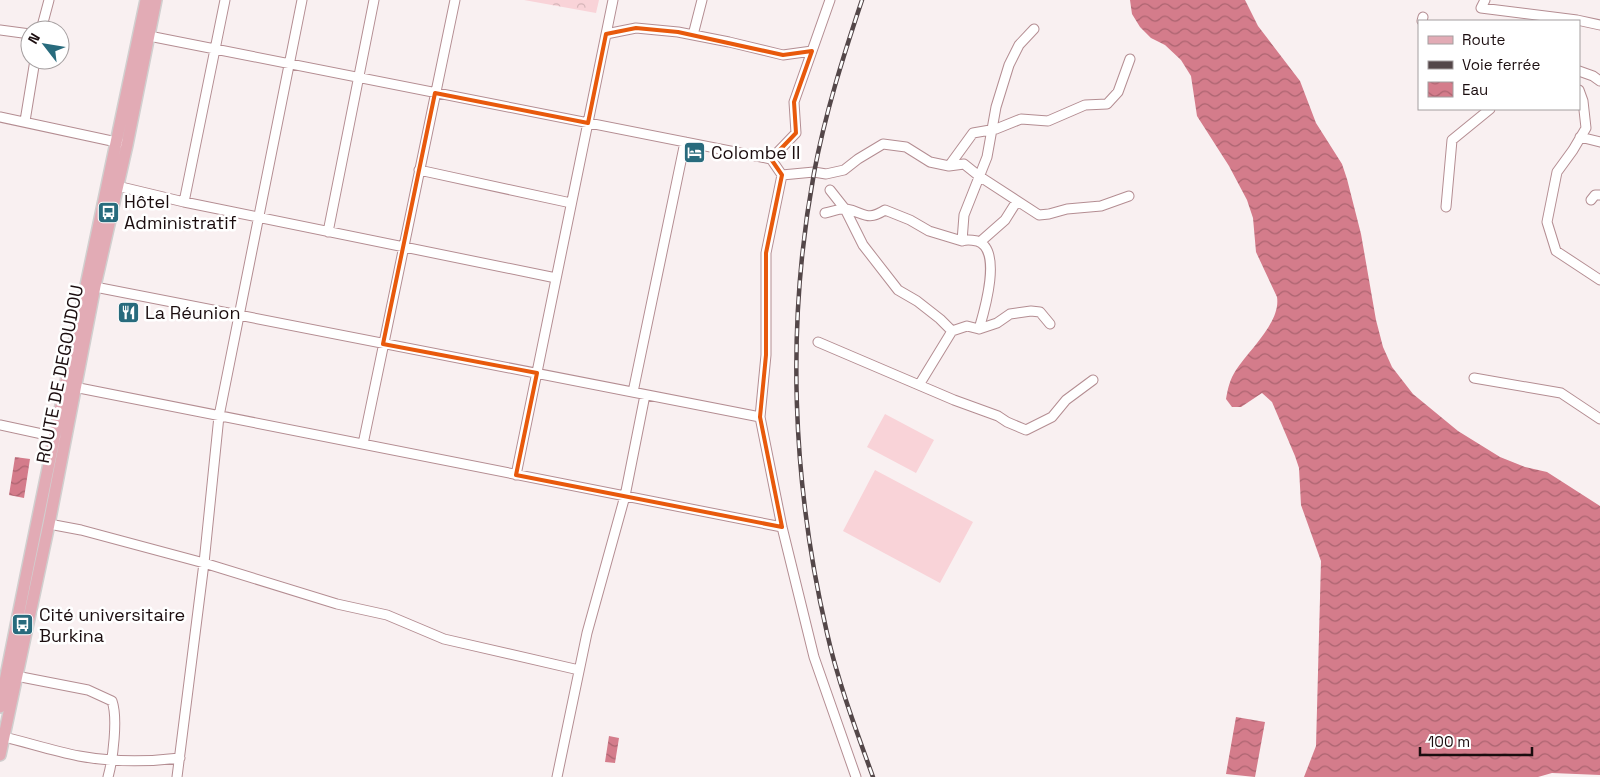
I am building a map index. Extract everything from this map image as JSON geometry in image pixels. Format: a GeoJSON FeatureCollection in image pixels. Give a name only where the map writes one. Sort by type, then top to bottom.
{"type":"FeatureCollection","features":[{"type":"Feature","properties":{"kind":"main road","name":"ROUTE DE DEGOUDOU"},"geometry":{"type":"LineString","coordinates":[[144,35],[146,0]]}},
{"type":"Feature","properties":{"kind":"main road","name":"ROUTE DE DEGOUDOU"},"geometry":{"type":"LineString","coordinates":[[0,706],[12,675],[49,524],[71,386],[90,286],[144,35],[156,0]]}},
{"type":"Feature","properties":{"kind":"main road","name":"ROUTE DE DEGOUDOU"},"geometry":{"type":"LineString","coordinates":[[0,755],[12,675],[56,436],[71,386]]}},
{"type":"Feature","properties":{"kind":"street"},"geometry":{"type":"LineString","coordinates":[[44,20],[49,0]]}},
{"type":"Feature","properties":{"kind":"street"},"geometry":{"type":"LineString","coordinates":[[184,202],[225,0]]}},
{"type":"Feature","properties":{"kind":"street"},"geometry":{"type":"LineString","coordinates":[[177,777],[204,563],[219,416],[302,0]]}},
{"type":"Feature","properties":{"kind":"street"},"geometry":{"type":"LineString","coordinates":[[328,232],[374,0]]}},
{"type":"Feature","properties":{"kind":"street"},"geometry":{"type":"LineString","coordinates":[[363,444],[455,0]]}},
{"type":"Feature","properties":{"kind":"street"},"geometry":{"type":"LineString","coordinates":[[516,475],[613,0]]}},
{"type":"Feature","properties":{"kind":"street"},"geometry":{"type":"LineString","coordinates":[[693,35],[702,0]]}},
{"type":"Feature","properties":{"kind":"street"},"geometry":{"type":"LineString","coordinates":[[771,159],[796,133],[794,102],[830,0]]}},
{"type":"Feature","properties":{"kind":"street"},"geometry":{"type":"LineString","coordinates":[[1484,0],[1481,8],[1567,20]]}},
{"type":"Feature","properties":{"kind":"street"},"geometry":{"type":"LineString","coordinates":[[1580,22],[1600,25]]}},
{"type":"Feature","properties":{"kind":"street"},"geometry":{"type":"LineString","coordinates":[[606,34],[636,28],[693,35],[783,54],[812,51]]}},
{"type":"Feature","properties":{"kind":"street"},"geometry":{"type":"LineString","coordinates":[[962,241],[964,215],[987,157],[991,130],[1009,65],[1019,45],[1034,29]]}},
{"type":"Feature","properties":{"kind":"street"},"geometry":{"type":"LineString","coordinates":[[0,30],[20,33]]}},
{"type":"Feature","properties":{"kind":"street"},"geometry":{"type":"LineString","coordinates":[[144,35],[771,159],[782,175],[766,254],[766,355],[760,417],[782,527],[814,657],[856,777]]}},
{"type":"Feature","properties":{"kind":"street"},"geometry":{"type":"LineString","coordinates":[[949,166],[973,133],[991,130],[1021,119],[1048,121],[1085,106],[1107,104],[1118,92],[1130,59]]}},
{"type":"Feature","properties":{"kind":"street"},"geometry":{"type":"LineString","coordinates":[[24,121],[33,70]]}},
{"type":"Feature","properties":{"kind":"street"},"geometry":{"type":"LineString","coordinates":[[1580,71],[1600,81]]}},
{"type":"Feature","properties":{"kind":"street"},"geometry":{"type":"LineString","coordinates":[[1580,93],[1583,101],[1586,128],[1557,172],[1547,222],[1556,250],[1600,280]]}},
{"type":"Feature","properties":{"kind":"street"},"geometry":{"type":"LineString","coordinates":[[1446,207],[1452,140],[1489,110]]}},
{"type":"Feature","properties":{"kind":"street"},"geometry":{"type":"LineString","coordinates":[[0,117],[122,144]]}},
{"type":"Feature","properties":{"kind":"street"},"geometry":{"type":"LineString","coordinates":[[1580,137],[1600,142]]}},
{"type":"Feature","properties":{"kind":"street"},"geometry":{"type":"LineString","coordinates":[[633,392],[686,142]]}},
{"type":"Feature","properties":{"kind":"street"},"geometry":{"type":"LineString","coordinates":[[782,175],[814,172],[826,174],[844,170],[883,144],[906,148],[930,162],[949,166],[964,164],[1039,215],[1067,209],[1101,206],[1129,196]]}},
{"type":"Feature","properties":{"kind":"street"},"geometry":{"type":"LineString","coordinates":[[419,170],[572,203]]}},
{"type":"Feature","properties":{"kind":"street"},"geometry":{"type":"LineString","coordinates":[[113,185],[258,218],[556,278]]}},
{"type":"Feature","properties":{"kind":"street"},"geometry":{"type":"LineString","coordinates":[[830,190],[845,209],[862,245],[898,290],[917,301],[952,331]]}},
{"type":"Feature","properties":{"kind":"street"},"geometry":{"type":"LineString","coordinates":[[1591,200],[1594,196],[1600,194]]}},
{"type":"Feature","properties":{"kind":"street"},"geometry":{"type":"LineString","coordinates":[[980,242],[1005,220],[1017,201]]}},
{"type":"Feature","properties":{"kind":"street"},"geometry":{"type":"LineString","coordinates":[[825,213],[845,209],[861,215],[876,215],[885,210],[930,230],[962,241],[967,239],[980,242],[989,252],[990,276],[988,293],[978,329]]}},
{"type":"Feature","properties":{"kind":"street"},"geometry":{"type":"LineString","coordinates":[[90,286],[760,417]]}},
{"type":"Feature","properties":{"kind":"street"},"geometry":{"type":"LineString","coordinates":[[919,385],[952,331],[967,326],[978,329],[997,323],[1010,314],[1031,311],[1040,312],[1050,324]]}},
{"type":"Feature","properties":{"kind":"street"},"geometry":{"type":"LineString","coordinates":[[818,342],[998,416],[1026,430],[1052,418],[1066,400],[1093,380]]}},
{"type":"Feature","properties":{"kind":"street"},"geometry":{"type":"LineString","coordinates":[[1474,378],[1561,392],[1600,419]]}},
{"type":"Feature","properties":{"kind":"street"},"geometry":{"type":"LineString","coordinates":[[71,386],[782,527]]}},
{"type":"Feature","properties":{"kind":"street"},"geometry":{"type":"LineString","coordinates":[[557,777],[587,633],[625,496],[645,395]]}},
{"type":"Feature","properties":{"kind":"street"},"geometry":{"type":"LineString","coordinates":[[0,425],[56,436]]}},
{"type":"Feature","properties":{"kind":"street"},"geometry":{"type":"LineString","coordinates":[[49,524],[81,530],[204,563],[337,604],[387,615],[444,639],[579,670]]}},
{"type":"Feature","properties":{"kind":"street"},"geometry":{"type":"LineString","coordinates":[[12,675],[88,690],[112,701],[114,715],[113,759],[108,777]]}},
{"type":"Feature","properties":{"kind":"street"},"geometry":{"type":"LineString","coordinates":[[2,736],[79,756],[158,760],[180,758]]}},
{"type":"Feature","properties":{"kind":"highlighted area"},"geometry":{"type":"Polygon","coordinates":[[[636,28],[678,32],[783,55],[812,51],[794,102],[796,133],[771,159],[782,175],[766,253],[766,355],[760,417],[782,527],[516,475],[537,373],[383,344],[435,93],[588,123],[606,34],[636,28]]]}},
{"type":"Feature","properties":{"kind":"green space"},"geometry":{"type":"Polygon","coordinates":[[[524,0],[599,0],[596,13],[524,0]]]}},
{"type":"Feature","properties":{"kind":"green space"},"geometry":{"type":"Polygon","coordinates":[[[885,414],[934,440],[916,473],[867,447],[885,414]]]}},
{"type":"Feature","properties":{"kind":"green space"},"geometry":{"type":"Polygon","coordinates":[[[875,470],[973,522],[940,583],[843,531],[875,470]]]}},
{"type":"Feature","properties":{"kind":"water"},"geometry":{"type":"Polygon","coordinates":[[[1130,0],[1245,0],[1258,26],[1300,81],[1316,123],[1342,164],[1361,234],[1376,320],[1383,347],[1392,367],[1413,394],[1458,431],[1500,457],[1525,467],[1547,472],[1600,506],[1600,775],[1552,773],[1538,777],[1304,777],[1316,746],[1321,561],[1301,505],[1299,468],[1272,402],[1262,393],[1241,407],[1232,407],[1226,399],[1234,373],[1263,335],[1274,316],[1277,297],[1256,252],[1253,218],[1247,200],[1229,166],[1197,116],[1191,76],[1181,60],[1165,45],[1151,38],[1140,27],[1132,14],[1130,0]]]}},
{"type":"Feature","properties":{"kind":"water"},"geometry":{"type":"Polygon","coordinates":[[[15,457],[30,459],[24,498],[9,495],[15,457]]]}},
{"type":"Feature","properties":{"kind":"water"},"geometry":{"type":"Polygon","coordinates":[[[1236,717],[1265,722],[1255,777],[1226,774],[1236,717]]]}},
{"type":"Feature","properties":{"kind":"water"},"geometry":{"type":"Polygon","coordinates":[[[609,736],[619,738],[615,763],[605,762],[609,736]]]}},
{"type":"Feature","properties":{"kind":"railway"},"geometry":{"type":"LineString","coordinates":[[862,0],[823,129],[814,173],[805,230],[799,288],[797,403],[806,519],[815,576],[836,670],[873,777]]}},
{"type":"Feature","properties":{"kind":"place","name":"Colombe II"},"geometry":{"type":"Point","coordinates":[695,153]}},
{"type":"Feature","properties":{"kind":"place","name":"Hôtel Administratif"},"geometry":{"type":"Point","coordinates":[108,212]}},
{"type":"Feature","properties":{"kind":"place","name":"La Réunion"},"geometry":{"type":"Point","coordinates":[129,313]}},
{"type":"Feature","properties":{"kind":"place","name":"Cité universitaire Burkina"},"geometry":{"type":"Point","coordinates":[23,625]}}]}
